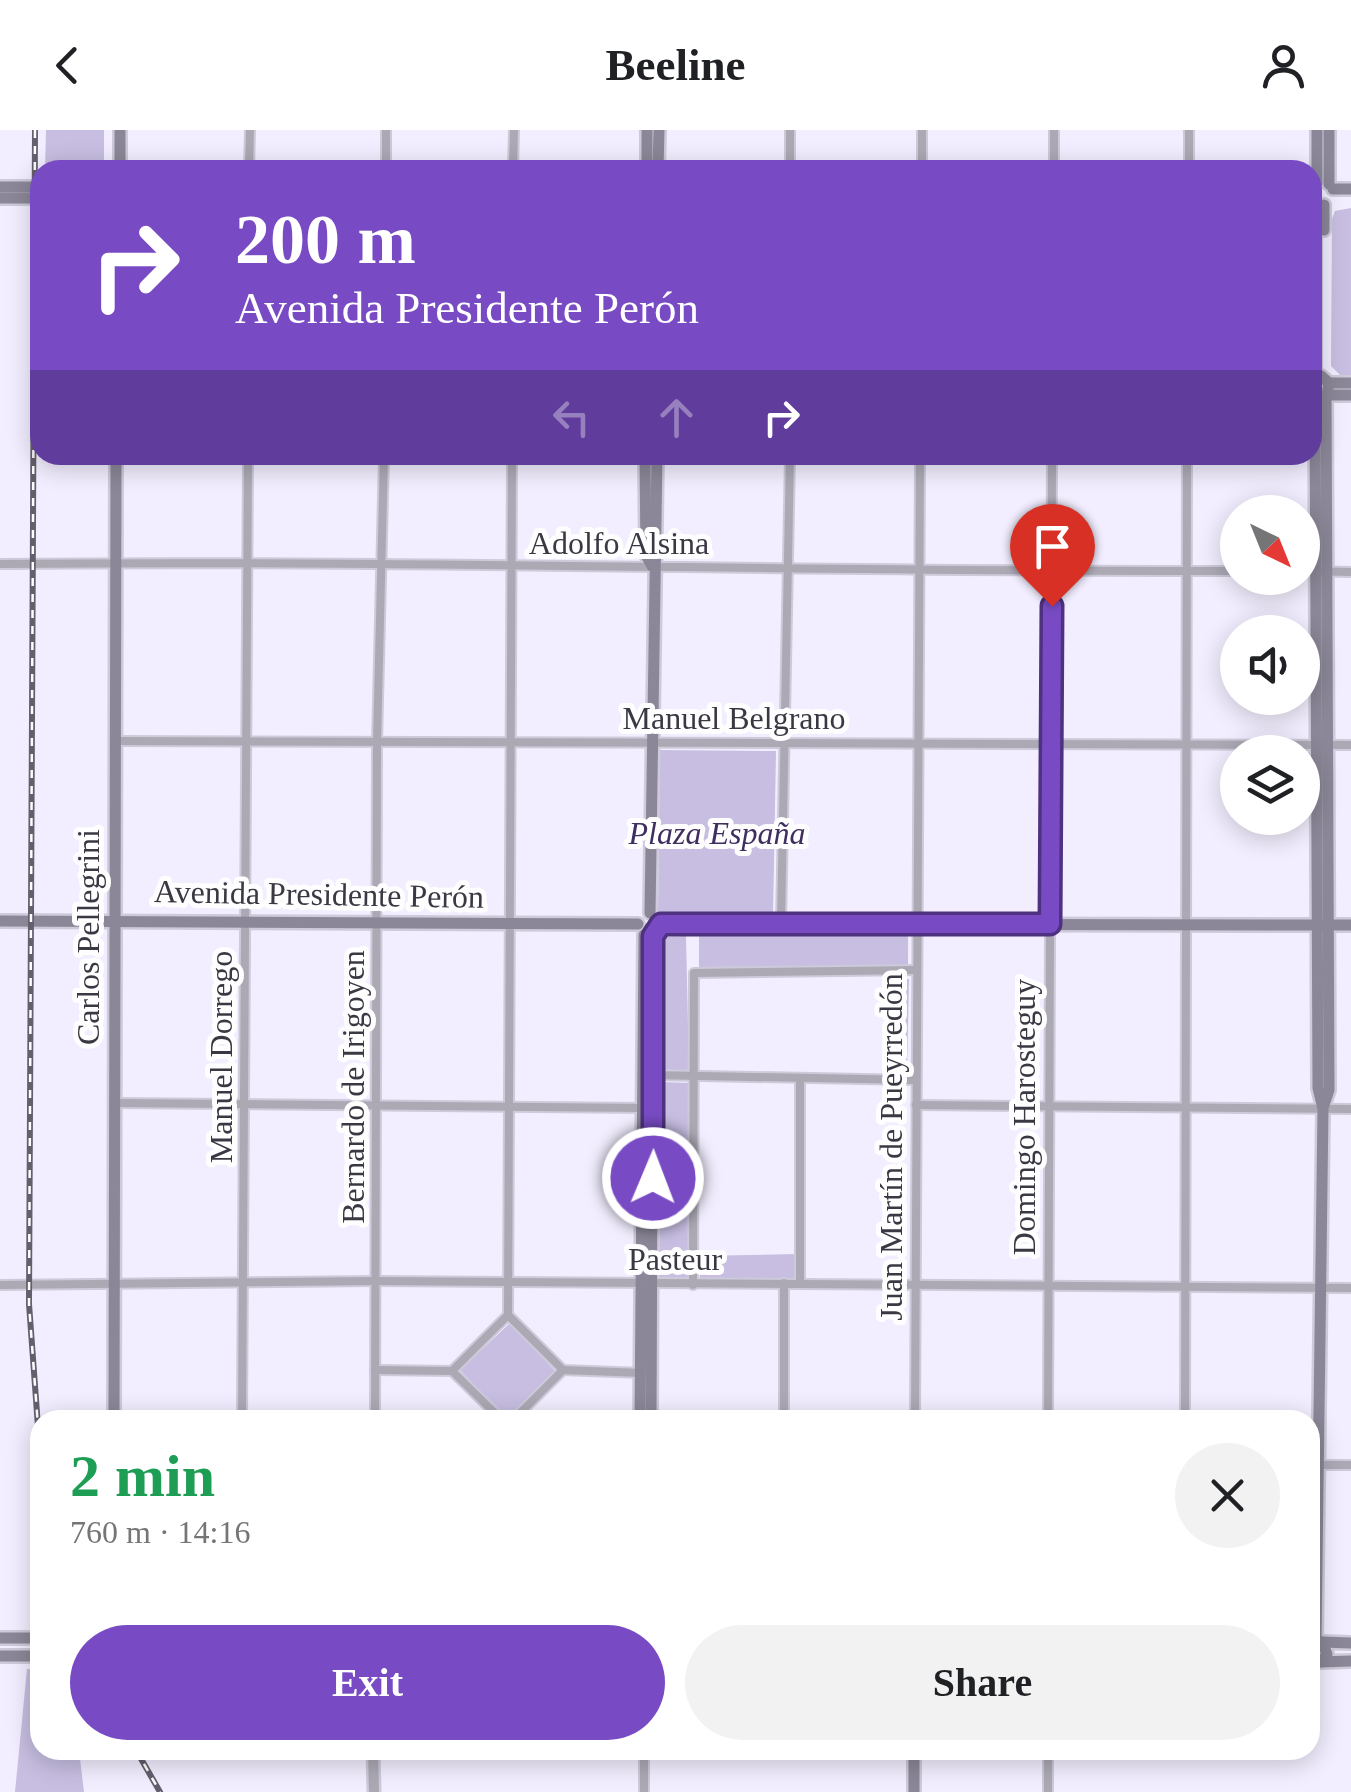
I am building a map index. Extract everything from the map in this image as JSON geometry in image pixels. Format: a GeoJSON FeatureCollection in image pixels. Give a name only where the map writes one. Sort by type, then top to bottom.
{"type":"FeatureCollection","features":[{"type":"Feature","properties":{"kind":"main road"},"geometry":{"type":"LineString","coordinates":[[120,130],[120,160]]}},
{"type":"Feature","properties":{"kind":"main road"},"geometry":{"type":"LineString","coordinates":[[647,130],[647,160]]}},
{"type":"Feature","properties":{"kind":"main road"},"geometry":{"type":"LineString","coordinates":[[658,130],[658,160]]}},
{"type":"Feature","properties":{"kind":"main road"},"geometry":{"type":"LineString","coordinates":[[1317,130],[1318,160]]}},
{"type":"Feature","properties":{"kind":"main road"},"geometry":{"type":"LineString","coordinates":[[1322,180],[1329,130]]}},
{"type":"Feature","properties":{"kind":"main road"},"geometry":{"type":"LineString","coordinates":[[0,187],[30,187]]}},
{"type":"Feature","properties":{"kind":"main road"},"geometry":{"type":"LineString","coordinates":[[1322,194],[1351,192]]}},
{"type":"Feature","properties":{"kind":"main road"},"geometry":{"type":"LineString","coordinates":[[0,198],[30,198]]}},
{"type":"Feature","properties":{"kind":"main road"},"geometry":{"type":"LineString","coordinates":[[1322,388],[1351,383]]}},
{"type":"Feature","properties":{"kind":"main road"},"geometry":{"type":"LineString","coordinates":[[1322,388],[1351,395]]}},
{"type":"Feature","properties":{"kind":"main road","name":"Carlos Pellegrini"},"geometry":{"type":"LineString","coordinates":[[114,1410],[116,465]]}},
{"type":"Feature","properties":{"kind":"main road"},"geometry":{"type":"LineString","coordinates":[[645,465],[646,555],[652,566]]}},
{"type":"Feature","properties":{"kind":"main road"},"geometry":{"type":"LineString","coordinates":[[650,1410],[646,1373],[649,1075],[645,932],[650,913],[652,566],[657,554],[657,465]]}},
{"type":"Feature","properties":{"kind":"main road"},"geometry":{"type":"LineString","coordinates":[[1317,1410],[1323,1109],[1329,1090],[1321,465]]}},
{"type":"Feature","properties":{"kind":"main road"},"geometry":{"type":"LineString","coordinates":[[650,913],[661,924]]}},
{"type":"Feature","properties":{"kind":"main road","name":"Avenida Presidente Perón"},"geometry":{"type":"LineString","coordinates":[[0,921],[510,923],[645,932]]}},
{"type":"Feature","properties":{"kind":"main road"},"geometry":{"type":"LineString","coordinates":[[645,932],[661,924],[1351,925]]}},
{"type":"Feature","properties":{"kind":"main road"},"geometry":{"type":"LineString","coordinates":[[641,1410],[646,1373]]}},
{"type":"Feature","properties":{"kind":"main road"},"geometry":{"type":"LineString","coordinates":[[0,1638],[30,1638]]}},
{"type":"Feature","properties":{"kind":"main road"},"geometry":{"type":"LineString","coordinates":[[1320,1641],[1351,1643]]}},
{"type":"Feature","properties":{"kind":"main road"},"geometry":{"type":"LineString","coordinates":[[0,1656],[30,1656]]}},
{"type":"Feature","properties":{"kind":"main road"},"geometry":{"type":"LineString","coordinates":[[1320,1662],[1351,1660]]}},
{"type":"Feature","properties":{"kind":"main road"},"geometry":{"type":"LineString","coordinates":[[914,1760],[914,1792]]}},
{"type":"Feature","properties":{"kind":"street"},"geometry":{"type":"LineString","coordinates":[[250,130],[250,160]]}},
{"type":"Feature","properties":{"kind":"street"},"geometry":{"type":"LineString","coordinates":[[386,130],[386,160]]}},
{"type":"Feature","properties":{"kind":"street"},"geometry":{"type":"LineString","coordinates":[[514,130],[514,160]]}},
{"type":"Feature","properties":{"kind":"street"},"geometry":{"type":"LineString","coordinates":[[790,130],[790,160]]}},
{"type":"Feature","properties":{"kind":"street"},"geometry":{"type":"LineString","coordinates":[[922,130],[922,160]]}},
{"type":"Feature","properties":{"kind":"street"},"geometry":{"type":"LineString","coordinates":[[1054,130],[1054,160]]}},
{"type":"Feature","properties":{"kind":"street"},"geometry":{"type":"LineString","coordinates":[[1189,130],[1189,160]]}},
{"type":"Feature","properties":{"kind":"street","name":"Manuel Dorrego"},"geometry":{"type":"LineString","coordinates":[[242,1410],[248,465]]}},
{"type":"Feature","properties":{"kind":"street","name":"Bernardo de Irigoyen"},"geometry":{"type":"LineString","coordinates":[[375,1410],[377,742],[384,465]]}},
{"type":"Feature","properties":{"kind":"street"},"geometry":{"type":"LineString","coordinates":[[452,1371],[508,1315],[512,465]]}},
{"type":"Feature","properties":{"kind":"street"},"geometry":{"type":"LineString","coordinates":[[781,923],[790,465]]}},
{"type":"Feature","properties":{"kind":"street","name":"Juan Martín de Pueyrredón"},"geometry":{"type":"LineString","coordinates":[[916,1410],[914,1080],[920,465]]}},
{"type":"Feature","properties":{"kind":"street","name":"Domingo Harosteguy"},"geometry":{"type":"LineString","coordinates":[[1048,1410],[1052,465]]}},
{"type":"Feature","properties":{"kind":"street"},"geometry":{"type":"LineString","coordinates":[[1185,1410],[1187,465]]}},
{"type":"Feature","properties":{"kind":"street","name":"Adolfo Alsina"},"geometry":{"type":"LineString","coordinates":[[0,564],[248,562],[512,568],[1220,572]]}},
{"type":"Feature","properties":{"kind":"street"},"geometry":{"type":"LineString","coordinates":[[1323,571],[1351,572]]}},
{"type":"Feature","properties":{"kind":"street","name":"Manuel Belgrano"},"geometry":{"type":"LineString","coordinates":[[116,741],[1351,745]]}},
{"type":"Feature","properties":{"kind":"street"},"geometry":{"type":"LineString","coordinates":[[694,1284],[694,972],[916,970]]}},
{"type":"Feature","properties":{"kind":"street"},"geometry":{"type":"LineString","coordinates":[[649,1075],[914,1080]]}},
{"type":"Feature","properties":{"kind":"street"},"geometry":{"type":"LineString","coordinates":[[800,1080],[800,1284]]}},
{"type":"Feature","properties":{"kind":"street"},"geometry":{"type":"LineString","coordinates":[[115,1103],[648,1108]]}},
{"type":"Feature","properties":{"kind":"street"},"geometry":{"type":"LineString","coordinates":[[916,1105],[1351,1109]]}},
{"type":"Feature","properties":{"kind":"street","name":"Pasteur"},"geometry":{"type":"LineString","coordinates":[[0,1285],[376,1281],[1351,1288]]}},
{"type":"Feature","properties":{"kind":"street"},"geometry":{"type":"LineString","coordinates":[[784,1283],[784,1410]]}},
{"type":"Feature","properties":{"kind":"street"},"geometry":{"type":"LineString","coordinates":[[508,1315],[563,1370],[646,1373]]}},
{"type":"Feature","properties":{"kind":"street"},"geometry":{"type":"LineString","coordinates":[[375,1370],[452,1371],[492,1410]]}},
{"type":"Feature","properties":{"kind":"street"},"geometry":{"type":"LineString","coordinates":[[523,1410],[563,1370]]}},
{"type":"Feature","properties":{"kind":"street"},"geometry":{"type":"LineString","coordinates":[[1320,1465],[1351,1465]]}},
{"type":"Feature","properties":{"kind":"street"},"geometry":{"type":"LineString","coordinates":[[374,1760],[374,1792]]}},
{"type":"Feature","properties":{"kind":"street"},"geometry":{"type":"LineString","coordinates":[[644,1760],[644,1792]]}},
{"type":"Feature","properties":{"kind":"street"},"geometry":{"type":"LineString","coordinates":[[1048,1760],[1048,1792]]}},
{"type":"Feature","properties":{"kind":"green space"},"geometry":{"type":"Polygon","coordinates":[[[46,130],[104,130],[104,160],[45,160],[46,130]]]}},
{"type":"Feature","properties":{"kind":"green space"},"geometry":{"type":"Polygon","coordinates":[[[1351,208],[1351,378],[1343,378],[1331,366],[1332,219],[1335,211],[1351,208]]]}},
{"type":"Feature","properties":{"kind":"green space","name":"Plaza España"},"geometry":{"type":"Polygon","coordinates":[[[660,750],[776,751],[773,916],[658,914],[660,750]]]}},
{"type":"Feature","properties":{"kind":"green space"},"geometry":{"type":"Polygon","coordinates":[[[908,933],[908,966],[699,967],[699,934],[908,933]]]}},
{"type":"Feature","properties":{"kind":"green space"},"geometry":{"type":"Polygon","coordinates":[[[686,936],[689,1070],[658,1071],[656,937],[686,936]]]}},
{"type":"Feature","properties":{"kind":"green space"},"geometry":{"type":"Polygon","coordinates":[[[890,979],[909,979],[907,1072],[889,1073],[890,979]]]}},
{"type":"Feature","properties":{"kind":"green space"},"geometry":{"type":"Polygon","coordinates":[[[661,1082],[690,1083],[688,1278],[659,1278],[661,1082]]]}},
{"type":"Feature","properties":{"kind":"green space"},"geometry":{"type":"Polygon","coordinates":[[[797,1254],[796,1280],[700,1282],[699,1256],[797,1254]]]}},
{"type":"Feature","properties":{"kind":"green space"},"geometry":{"type":"Polygon","coordinates":[[[510,1323],[556,1372],[516,1410],[498,1410],[460,1370],[510,1323]]]}},
{"type":"Feature","properties":{"kind":"green space"},"geometry":{"type":"Polygon","coordinates":[[[30,1669],[30,1760],[80,1760],[84,1792],[15,1792],[30,1669]]]}},
{"type":"Feature","properties":{"kind":"railway"},"geometry":{"type":"LineString","coordinates":[[35,130],[35,160]]}},
{"type":"Feature","properties":{"kind":"railway"},"geometry":{"type":"LineString","coordinates":[[33,465],[29,1304],[37,1410]]}},
{"type":"Feature","properties":{"kind":"railway"},"geometry":{"type":"LineString","coordinates":[[142,1760],[160,1792]]}},
{"type":"Feature","properties":{"kind":"route"},"geometry":{"type":"LineString","coordinates":[[653,1178],[653,936],[661,924],[1050,924],[1052,606]]}}]}
